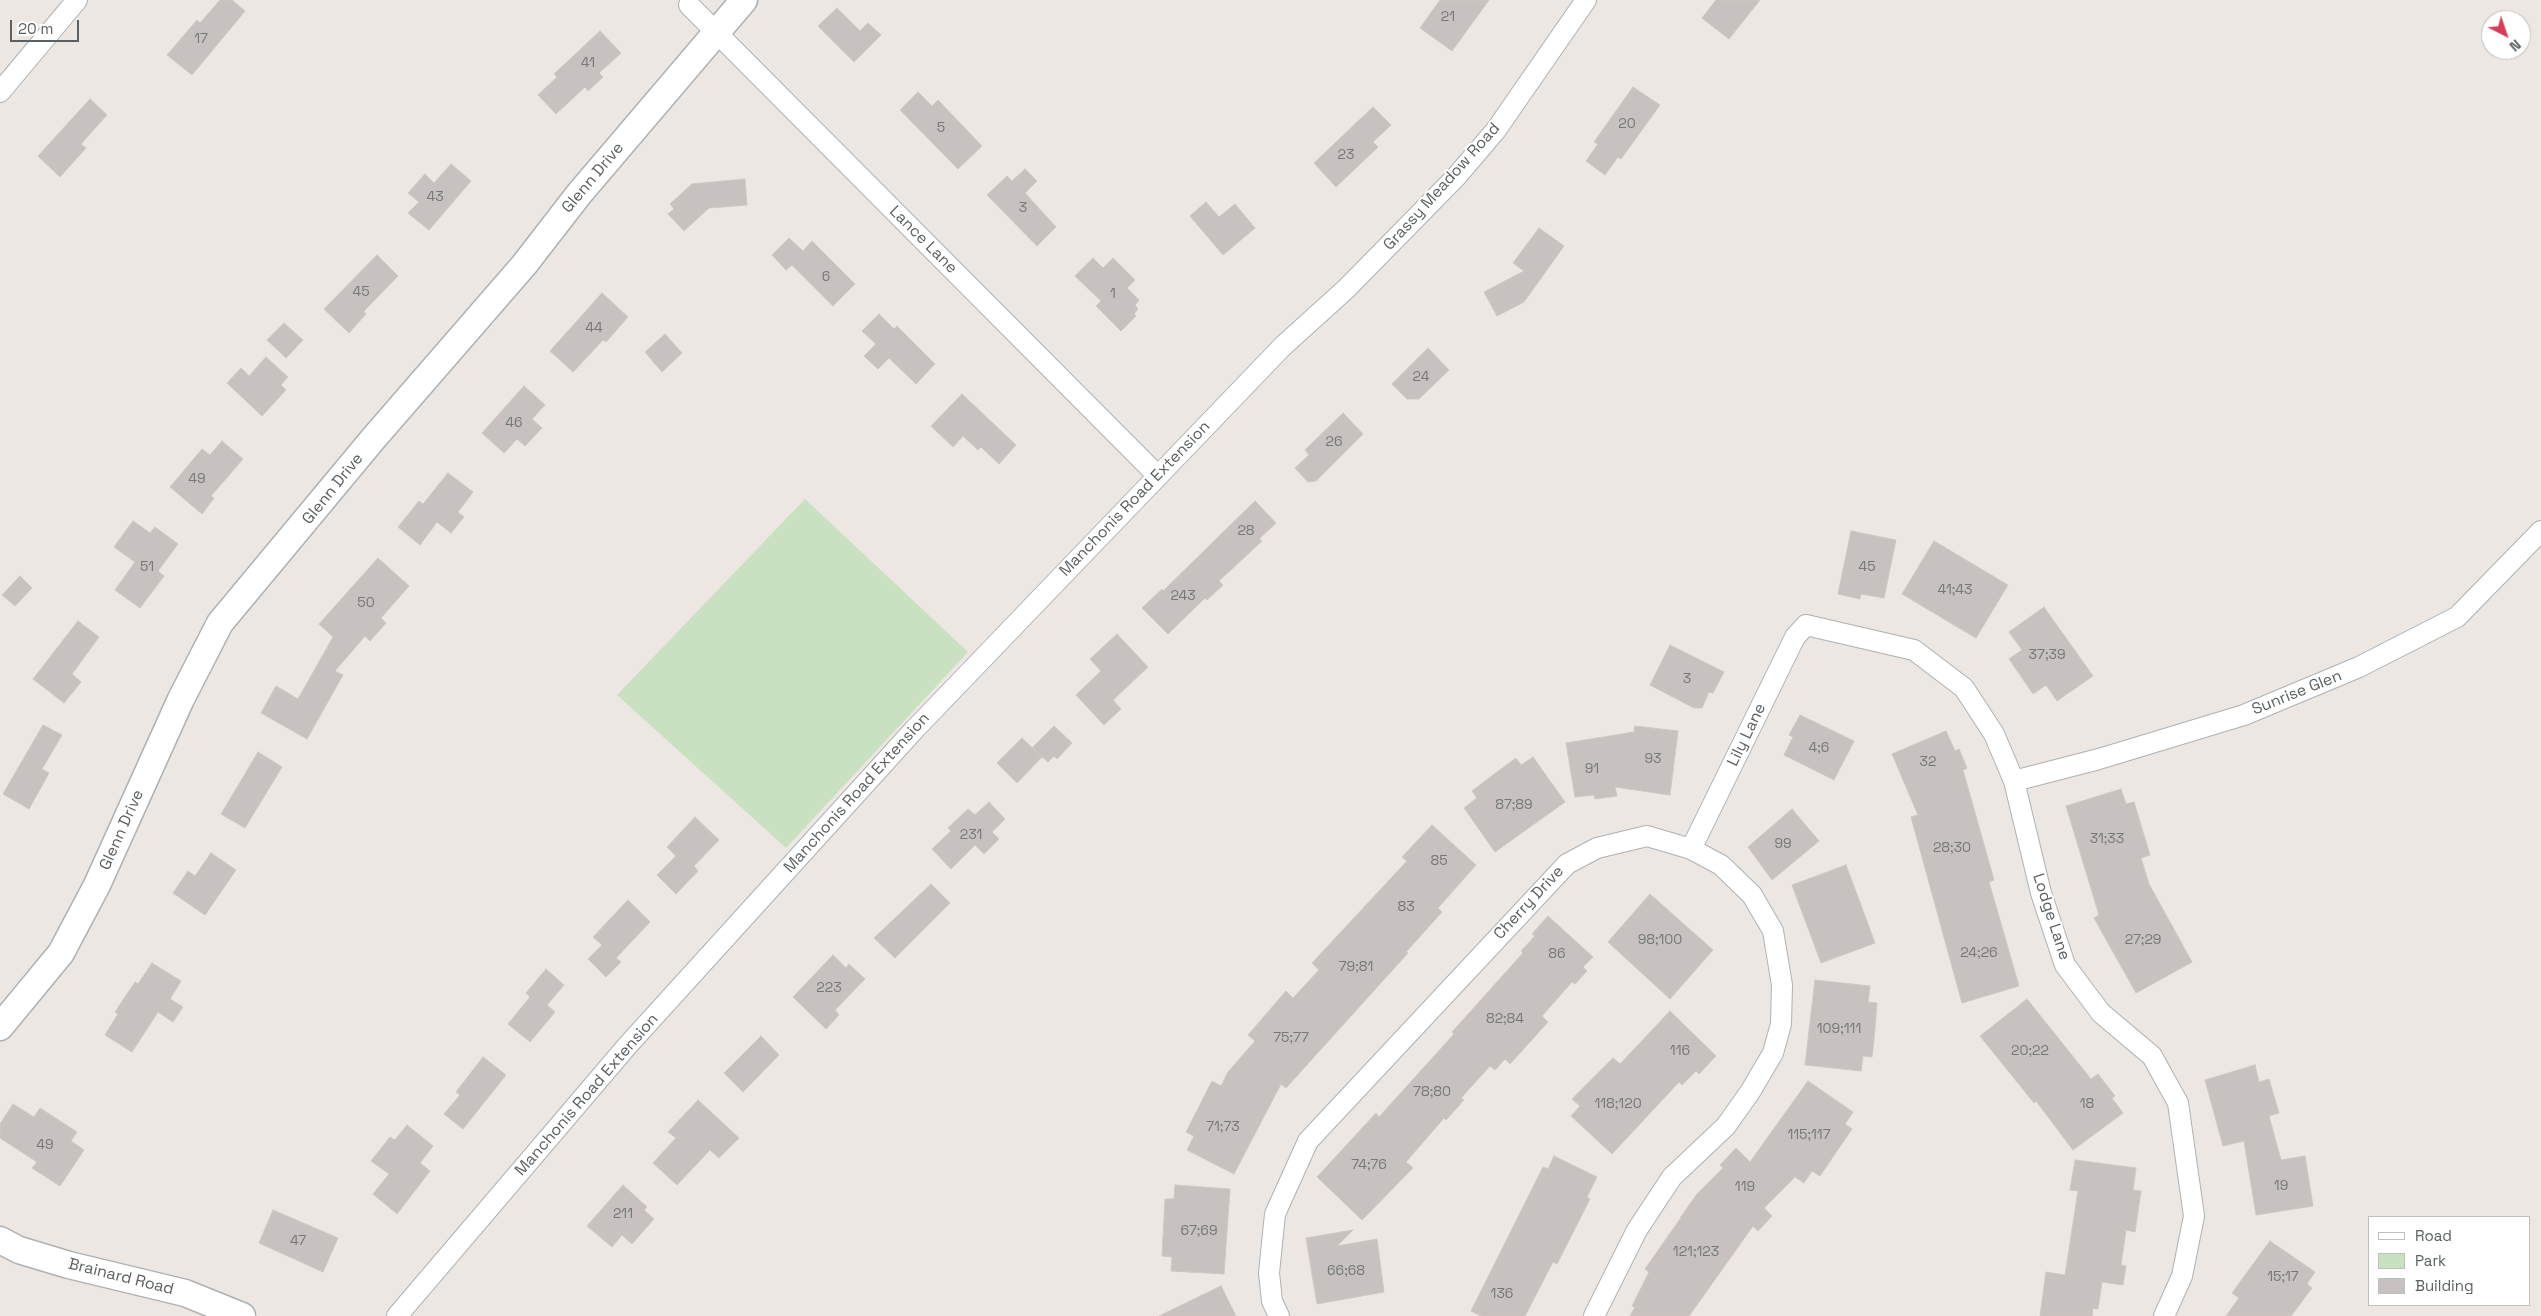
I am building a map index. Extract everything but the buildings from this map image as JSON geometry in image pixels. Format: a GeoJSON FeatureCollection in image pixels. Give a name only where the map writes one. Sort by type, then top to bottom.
{"type":"FeatureCollection","features":[{"type":"Feature","properties":{"kind":"street"},"geometry":{"type":"LineString","coordinates":[[0,92],[77,0]]}},
{"type":"Feature","properties":{"kind":"street","name":"Glenn Drive"},"geometry":{"type":"LineString","coordinates":[[0,1027],[61,953],[97,885],[181,699],[220,624],[374,439],[524,265],[579,194],[744,0]]}},
{"type":"Feature","properties":{"kind":"street","name":"Grassy Meadow Road"},"geometry":{"type":"LineString","coordinates":[[1342,294],[1406,230],[1496,130],[1586,0]]}},
{"type":"Feature","properties":{"kind":"street","name":"Lance Lane"},"geometry":{"type":"LineString","coordinates":[[689,5],[1158,475]]}},
{"type":"Feature","properties":{"kind":"street","name":"Manchonis Road Extension"},"geometry":{"type":"LineString","coordinates":[[397,1316],[641,1031],[914,730],[1283,346],[1342,294]]}},
{"type":"Feature","properties":{"kind":"street","name":"Sunrise Glen"},"geometry":{"type":"LineString","coordinates":[[2014,782],[2099,759],[2244,714],[2359,667],[2458,618],[2541,531]]}},
{"type":"Feature","properties":{"kind":"street","name":"Lodge Lane"},"geometry":{"type":"LineString","coordinates":[[1806,625],[1914,650],[1964,688],[1994,734],[2014,782],[2041,893],[2065,965],[2101,1013],[2152,1056],[2178,1103],[2194,1216],[2182,1276],[2164,1316]]}},
{"type":"Feature","properties":{"kind":"street","name":"Lily Lane"},"geometry":{"type":"LineString","coordinates":[[1692,849],[1794,637],[1806,625]]}},
{"type":"Feature","properties":{"kind":"street","name":"Cherry Drive"},"geometry":{"type":"LineString","coordinates":[[1279,1316],[1272,1301],[1269,1273],[1275,1214],[1308,1141],[1567,864],[1597,848],[1647,836],[1692,849],[1721,865],[1752,895],[1773,932],[1782,985],[1781,1024],[1773,1053],[1750,1092],[1726,1126],[1672,1177],[1636,1230],[1594,1316]]}},
{"type":"Feature","properties":{"kind":"street","name":"Brainard Road"},"geometry":{"type":"LineString","coordinates":[[0,1240],[19,1250],[69,1265],[185,1294],[242,1316]]}},
{"type":"Feature","properties":{"kind":"green space"},"geometry":{"type":"Polygon","coordinates":[[[805,499],[968,652],[786,848],[617,695],[805,499]]]}}]}
